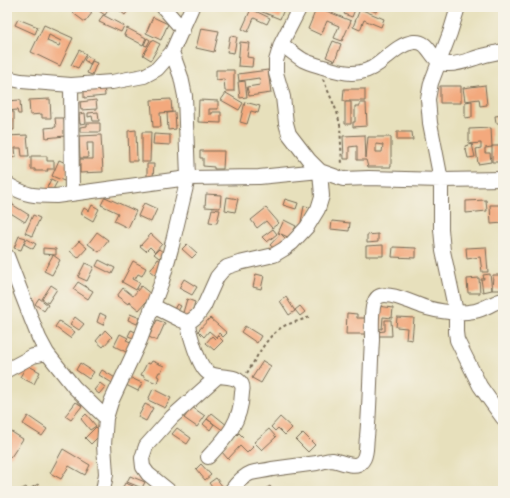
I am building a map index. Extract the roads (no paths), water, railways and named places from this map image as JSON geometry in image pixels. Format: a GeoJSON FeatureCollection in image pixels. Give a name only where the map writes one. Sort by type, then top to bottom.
{"type":"FeatureCollection","features":[{"type":"Feature","properties":{"kind":"street"},"geometry":{"type":"LineString","coordinates":[[163,7],[183,30]]}},
{"type":"Feature","properties":{"kind":"street"},"geometry":{"type":"LineString","coordinates":[[7,78],[21,81],[71,85],[112,82],[144,76],[157,69],[172,52],[192,7]]}},
{"type":"Feature","properties":{"kind":"street"},"geometry":{"type":"LineString","coordinates":[[153,306],[181,320],[187,322],[192,320],[204,306],[217,277],[222,271],[227,267],[239,263],[274,255],[292,243],[307,227],[318,209],[322,196],[320,171],[309,160],[290,134],[286,123],[283,97],[276,73],[276,61],[281,44],[300,7]]}},
{"type":"Feature","properties":{"kind":"street"},"geometry":{"type":"LineString","coordinates":[[458,7],[450,34],[431,83],[428,99],[430,123],[441,180],[441,229],[443,251],[456,312],[456,340],[480,386],[503,418]]}},
{"type":"Feature","properties":{"kind":"street"},"geometry":{"type":"LineString","coordinates":[[281,44],[304,61],[339,72],[356,74],[377,66],[400,47],[415,42],[422,43],[428,48],[438,62],[447,64],[461,63],[503,51]]}},
{"type":"Feature","properties":{"kind":"street"},"geometry":{"type":"LineString","coordinates":[[103,491],[106,474],[104,445],[106,418],[111,402],[140,340],[162,281],[188,178],[185,96],[181,77],[172,52]]}},
{"type":"Feature","properties":{"kind":"street"},"geometry":{"type":"LineString","coordinates":[[71,85],[72,194]]}},
{"type":"Feature","properties":{"kind":"street"},"geometry":{"type":"LineString","coordinates":[[7,184],[25,194],[36,196],[56,196],[188,178],[259,178],[320,171],[343,179],[503,179]]}},
{"type":"Feature","properties":{"kind":"street"},"geometry":{"type":"LineString","coordinates":[[7,256],[39,338],[48,353],[74,387],[106,418]]}},
{"type":"Feature","properties":{"kind":"street"},"geometry":{"type":"LineString","coordinates":[[231,491],[242,479],[251,474],[329,460],[356,465],[362,462],[365,458],[366,451],[369,411],[373,305],[377,297],[387,295],[427,308],[456,312],[475,311],[494,302],[503,300]]}},
{"type":"Feature","properties":{"kind":"street"},"geometry":{"type":"LineString","coordinates":[[187,322],[191,338],[204,369],[209,373],[218,376],[226,376],[235,379],[241,382],[243,387],[242,405],[238,418],[230,432],[208,457]]}},
{"type":"Feature","properties":{"kind":"street"},"geometry":{"type":"LineString","coordinates":[[7,370],[33,356],[48,353]]}},
{"type":"Feature","properties":{"kind":"street"},"geometry":{"type":"LineString","coordinates":[[169,491],[148,474],[143,467],[142,458],[146,446],[172,417],[218,376]]}}]}
